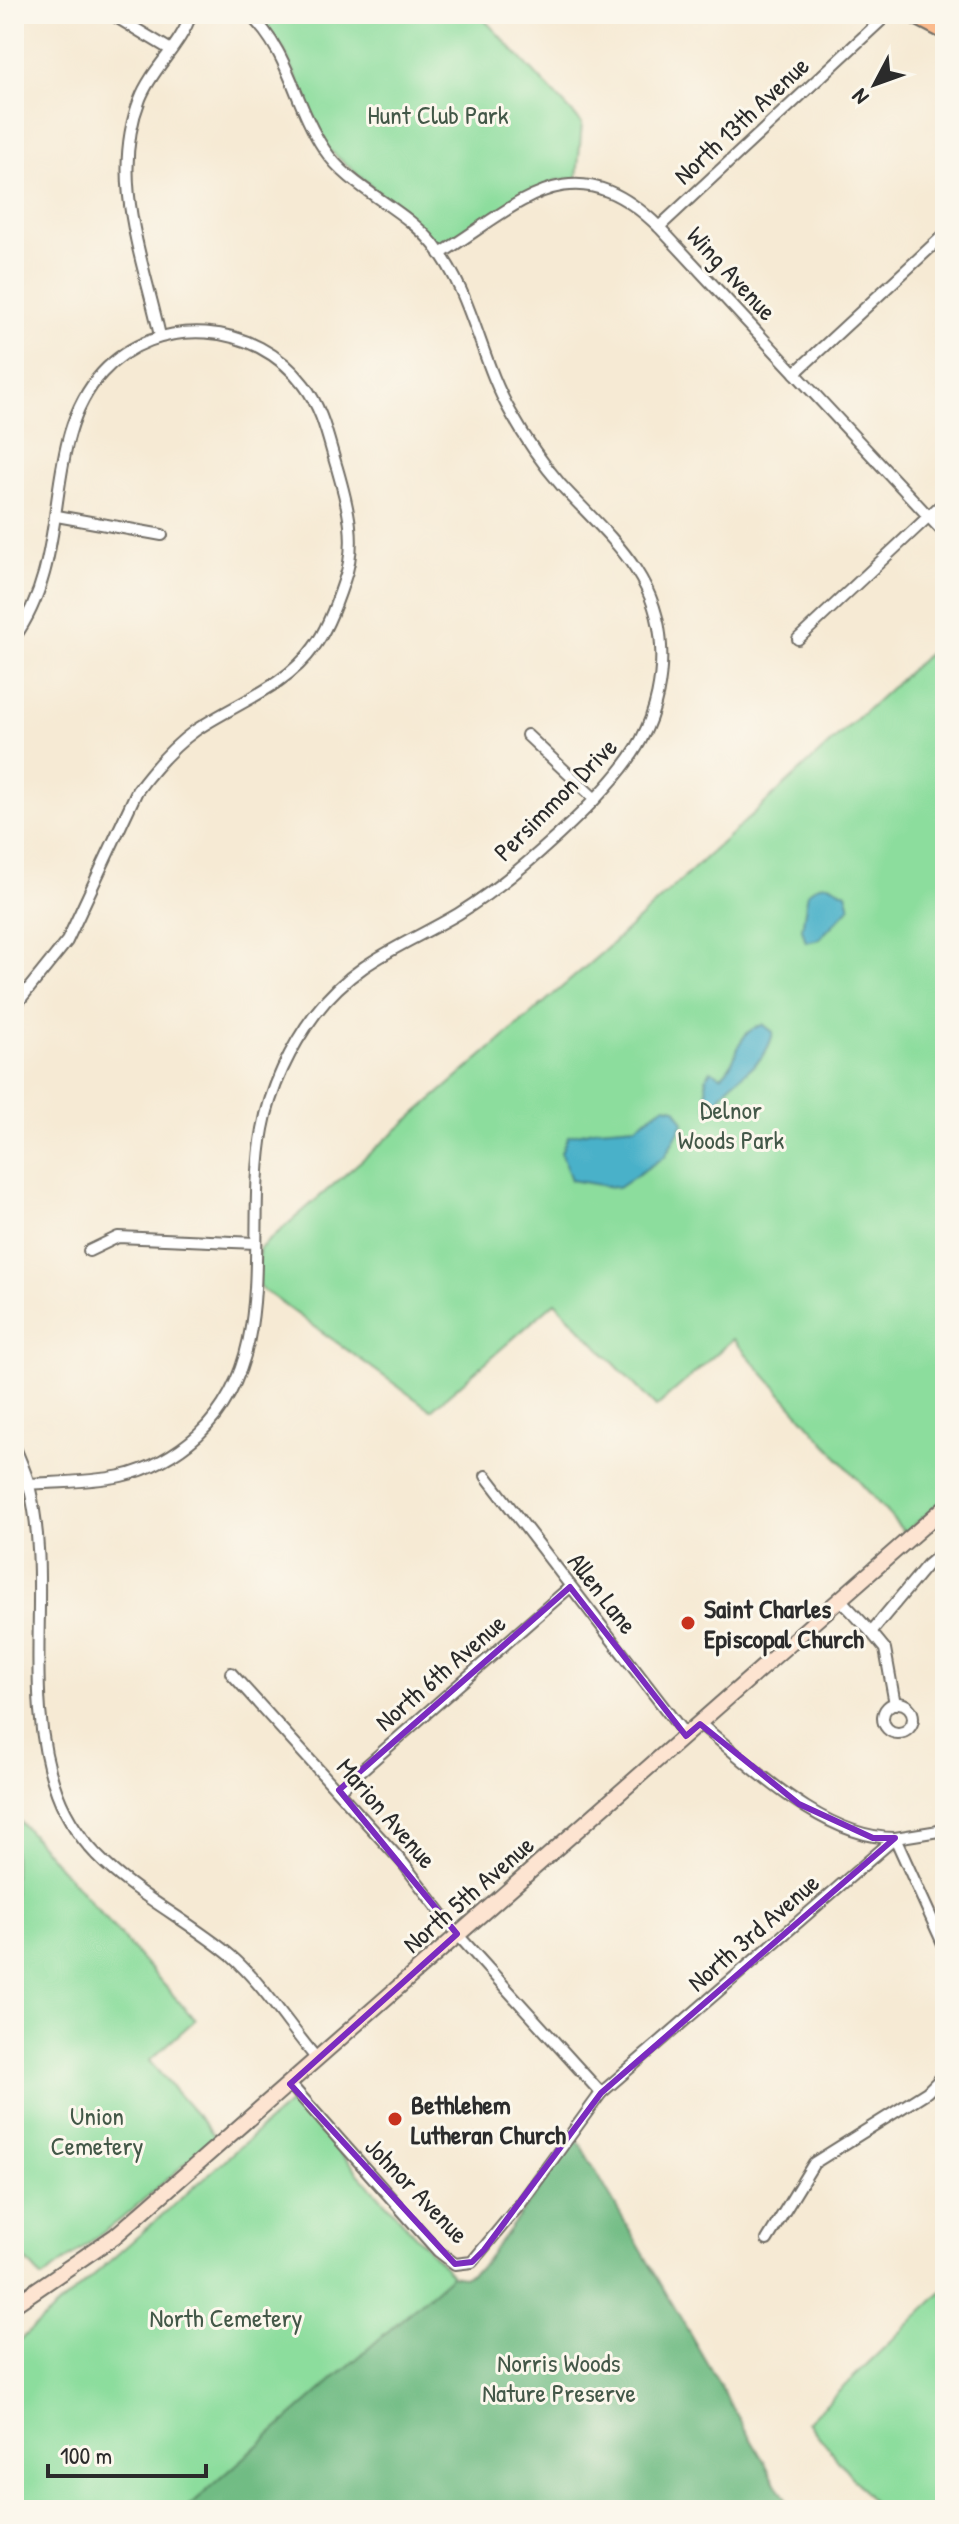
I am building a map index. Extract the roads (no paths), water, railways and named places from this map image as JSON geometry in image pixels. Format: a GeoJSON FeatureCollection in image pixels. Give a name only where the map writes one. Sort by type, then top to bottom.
{"type":"FeatureCollection","features":[{"type":"Feature","properties":{"kind":"main road"},"geometry":{"type":"LineString","coordinates":[[912,14],[945,31]]}},
{"type":"Feature","properties":{"kind":"main road","name":"North 5th Avenue"},"geometry":{"type":"LineString","coordinates":[[14,2305],[115,2236],[945,1507]]}},
{"type":"Feature","properties":{"kind":"street"},"geometry":{"type":"LineString","coordinates":[[111,14],[171,50]]}},
{"type":"Feature","properties":{"kind":"street"},"geometry":{"type":"LineString","coordinates":[[160,336],[131,218],[126,169],[128,145],[141,96],[191,14]]}},
{"type":"Feature","properties":{"kind":"street","name":"Persimmon Drive"},"geometry":{"type":"LineString","coordinates":[[14,1485],[121,1476],[188,1444],[211,1423],[228,1401],[249,1347],[258,1171],[268,1108],[294,1046],[317,1011],[355,974],[391,947],[456,915],[502,883],[621,771],[640,743],[654,712],[661,675],[661,644],[656,612],[645,579],[621,546],[559,482],[515,420],[493,377],[462,293],[432,241],[326,153],[285,60],[268,32],[249,14]]}},
{"type":"Feature","properties":{"kind":"street","name":"North 13th Avenue"},"geometry":{"type":"LineString","coordinates":[[659,227],[888,14]]}},
{"type":"Feature","properties":{"kind":"street","name":"Wing Avenue"},"geometry":{"type":"LineString","coordinates":[[440,254],[533,195],[567,183],[605,187],[642,210],[659,227],[945,534]]}},
{"type":"Feature","properties":{"kind":"street"},"geometry":{"type":"LineString","coordinates":[[795,373],[945,234]]}},
{"type":"Feature","properties":{"kind":"street"},"geometry":{"type":"LineString","coordinates":[[14,638],[38,598],[57,516],[69,431],[86,395],[114,361],[160,336],[206,331],[228,335],[268,352],[304,384],[319,407],[351,526],[345,578],[315,647],[277,681],[196,730],[153,770],[126,814],[67,941],[47,970],[14,1007]]}},
{"type":"Feature","properties":{"kind":"street"},"geometry":{"type":"LineString","coordinates":[[798,639],[945,501]]}},
{"type":"Feature","properties":{"kind":"street"},"geometry":{"type":"LineString","coordinates":[[57,516],[162,535]]}},
{"type":"Feature","properties":{"kind":"street"},"geometry":{"type":"LineString","coordinates":[[527,735],[594,798]]}},
{"type":"Feature","properties":{"kind":"street"},"geometry":{"type":"LineString","coordinates":[[89,1251],[118,1237],[256,1243]]}},
{"type":"Feature","properties":{"kind":"street"},"geometry":{"type":"LineString","coordinates":[[14,1445],[29,1484],[38,1572],[37,1700],[49,1768],[58,1796],[96,1857],[121,1880],[201,1932],[234,1960],[317,2059]]}},
{"type":"Feature","properties":{"kind":"street","name":"Allen Lane"},"geometry":{"type":"LineString","coordinates":[[486,1476],[686,1736]]}},
{"type":"Feature","properties":{"kind":"street"},"geometry":{"type":"LineString","coordinates":[[871,1632],[927,1565],[945,1550]]}},
{"type":"Feature","properties":{"kind":"street","name":"North 6th Avenue"},"geometry":{"type":"LineString","coordinates":[[339,1790],[570,1587]]}},
{"type":"Feature","properties":{"kind":"street"},"geometry":{"type":"LineString","coordinates":[[840,1599],[885,1649],[895,1704]]}},
{"type":"Feature","properties":{"kind":"street","name":"Marion Avenue"},"geometry":{"type":"LineString","coordinates":[[231,1673],[339,1790],[403,1863],[457,1934],[601,2093]]}},
{"type":"Feature","properties":{"kind":"street"},"geometry":{"type":"LineString","coordinates":[[700,1724],[799,1804],[873,1838],[895,1838],[945,1830]]}},
{"type":"Feature","properties":{"kind":"street"},"geometry":{"type":"LineString","coordinates":[[895,1838],[945,1948]]}},
{"type":"Feature","properties":{"kind":"street","name":"North 3rd Avenue"},"geometry":{"type":"LineString","coordinates":[[601,2093],[895,1838]]}},
{"type":"Feature","properties":{"kind":"street"},"geometry":{"type":"LineString","coordinates":[[767,2240],[814,2163],[927,2092],[945,2074]]}},
{"type":"Feature","properties":{"kind":"street","name":"Johnor Avenue"},"geometry":{"type":"LineString","coordinates":[[290,2084],[438,2251],[447,2260],[464,2264],[484,2250],[601,2093]]}},
{"type":"Feature","properties":{"kind":"water"},"geometry":{"type":"Polygon","coordinates":[[[829,884],[846,893],[850,907],[819,939],[806,942],[802,929],[808,892],[819,885],[829,884]]]}},
{"type":"Feature","properties":{"kind":"water"},"geometry":{"type":"Polygon","coordinates":[[[764,1025],[773,1032],[769,1046],[755,1065],[728,1087],[715,1107],[707,1107],[706,1078],[711,1070],[721,1076],[732,1063],[747,1033],[764,1025]]]}},
{"type":"Feature","properties":{"kind":"water"},"geometry":{"type":"Polygon","coordinates":[[[665,1106],[675,1108],[684,1122],[665,1156],[618,1188],[571,1180],[561,1152],[568,1136],[598,1129],[636,1126],[665,1106]]]}},
{"type":"Feature","properties":{"kind":"place","name":"Saint Charles Episcopal Church"},"geometry":{"type":"Point","coordinates":[688,1623]}},
{"type":"Feature","properties":{"kind":"place","name":"Bethlehem Lutheran Church"},"geometry":{"type":"Point","coordinates":[395,2119]}},
{"type":"Feature","properties":{"kind":"park label","name":"Hunt Club Park"},"geometry":{"type":"Point","coordinates":[438,114]}},
{"type":"Feature","properties":{"kind":"park label","name":"Delnor Woods Park"},"geometry":{"type":"Point","coordinates":[731,1124]}},
{"type":"Feature","properties":{"kind":"park label","name":"Union Cemetery"},"geometry":{"type":"Point","coordinates":[97,2130]}},
{"type":"Feature","properties":{"kind":"park label","name":"North Cemetery"},"geometry":{"type":"Point","coordinates":[226,2317]}},
{"type":"Feature","properties":{"kind":"park label","name":"Norris Woods Nature Preserve"},"geometry":{"type":"Point","coordinates":[559,2377]}}]}
